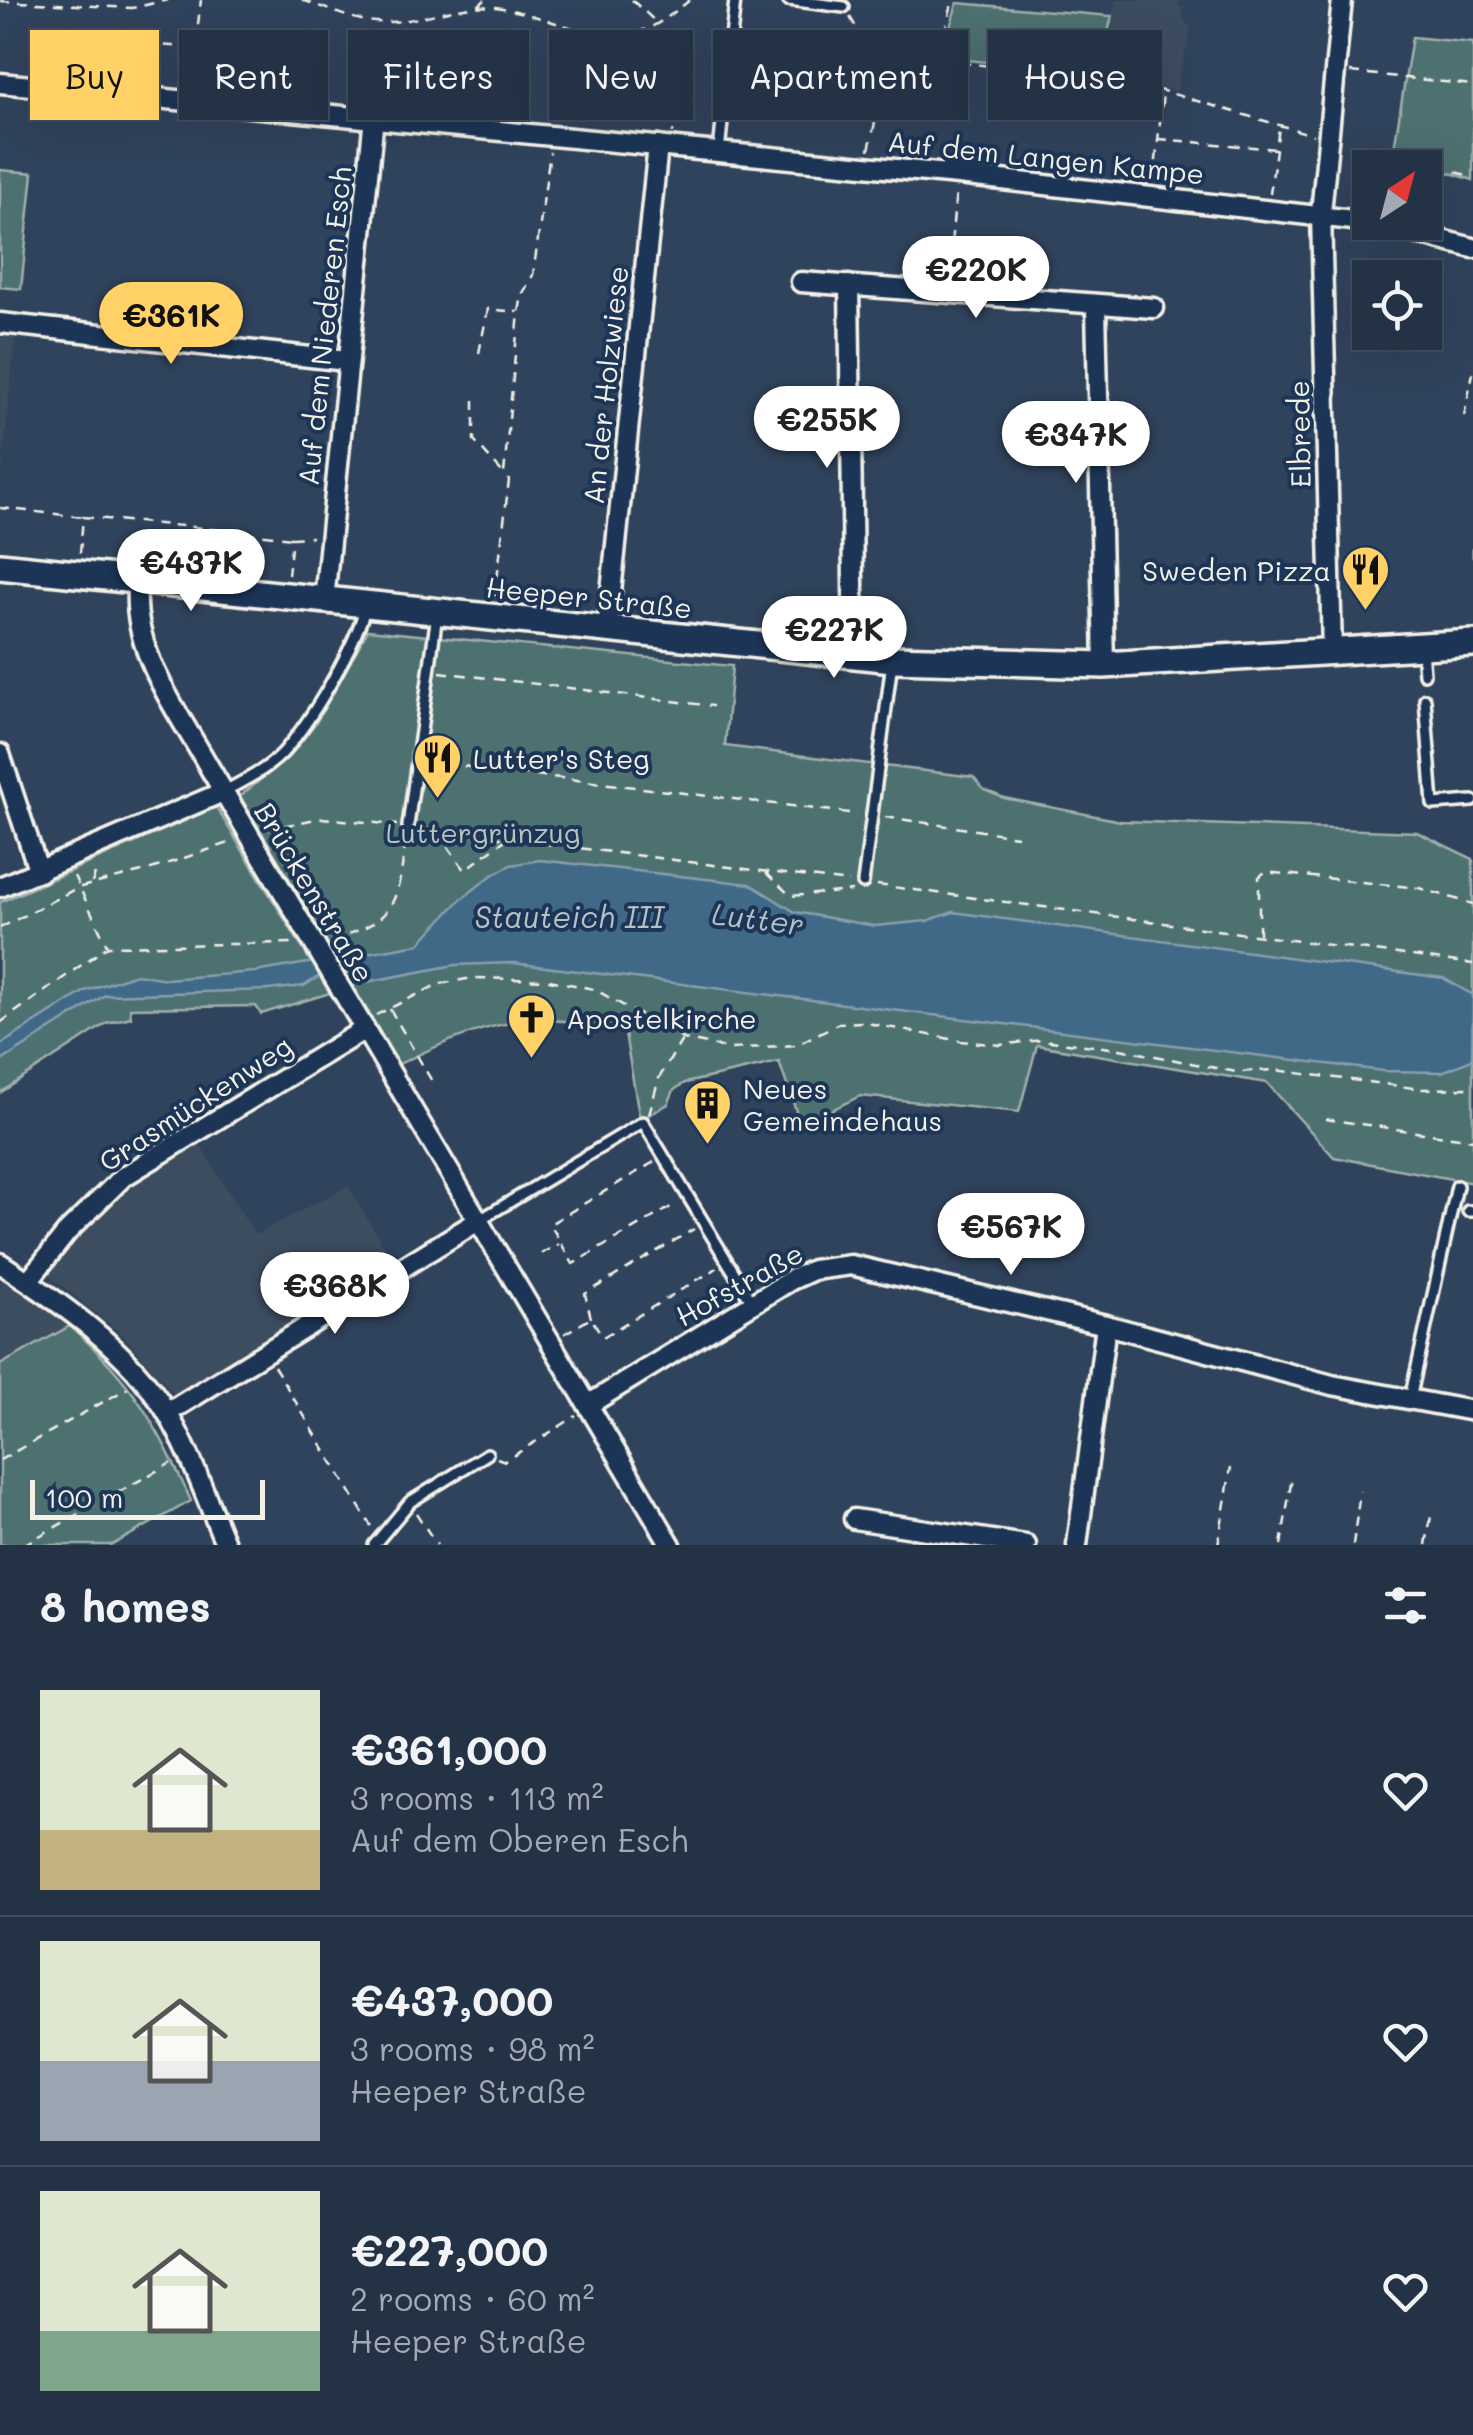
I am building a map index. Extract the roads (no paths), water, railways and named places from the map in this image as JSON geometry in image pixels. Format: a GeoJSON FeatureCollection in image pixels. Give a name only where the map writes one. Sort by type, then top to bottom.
{"type":"FeatureCollection","features":[{"type":"Feature","properties":{"kind":"main road","name":"Heeper Straße"},"geometry":{"type":"LineString","coordinates":[[0,566],[893,659],[1104,664],[1473,643]]}},
{"type":"Feature","properties":{"kind":"street","name":"Elbrede"},"geometry":{"type":"LineString","coordinates":[[1332,653],[1321,213],[1342,0]]}},
{"type":"Feature","properties":{"kind":"street","name":"Auf dem Langen Kampe"},"geometry":{"type":"LineString","coordinates":[[0,83],[348,115]]}},
{"type":"Feature","properties":{"kind":"street","name":"Auf dem Niederen Esch"},"geometry":{"type":"LineString","coordinates":[[324,600],[374,120]]}},
{"type":"Feature","properties":{"kind":"street","name":"Auf dem Langen Kampe"},"geometry":{"type":"LineString","coordinates":[[404,120],[958,174],[1352,219]]}},
{"type":"Feature","properties":{"kind":"street","name":"An der Holzwiese"},"geometry":{"type":"LineString","coordinates":[[606,630],[665,146]]}},
{"type":"Feature","properties":{"kind":"street","name":"Auf dem Langen Kampe"},"geometry":{"type":"LineString","coordinates":[[1442,240],[1473,248]]}},
{"type":"Feature","properties":{"kind":"street"},"geometry":{"type":"LineString","coordinates":[[800,282],[1096,307],[1154,308]]}},
{"type":"Feature","properties":{"kind":"street"},"geometry":{"type":"LineString","coordinates":[[849,285],[854,656]]}},
{"type":"Feature","properties":{"kind":"street"},"geometry":{"type":"LineString","coordinates":[[1096,307],[1104,664]]}},
{"type":"Feature","properties":{"kind":"street"},"geometry":{"type":"LineString","coordinates":[[0,323],[348,361]]}},
{"type":"Feature","properties":{"kind":"street","name":"Brückenstraße"},"geometry":{"type":"LineString","coordinates":[[138,581],[134,604],[143,642],[223,792],[671,1545]]}},
{"type":"Feature","properties":{"kind":"street"},"geometry":{"type":"LineString","coordinates":[[0,754],[39,872]]}},
{"type":"Feature","properties":{"kind":"street"},"geometry":{"type":"LineString","coordinates":[[0,886],[223,792]]}},
{"type":"Feature","properties":{"kind":"street","name":"Grasmückenweg"},"geometry":{"type":"LineString","coordinates":[[28,1281],[68,1232],[134,1168],[363,1026]]}},
{"type":"Feature","properties":{"kind":"street"},"geometry":{"type":"LineString","coordinates":[[167,1413],[478,1221]]}},
{"type":"Feature","properties":{"kind":"street"},"geometry":{"type":"LineString","coordinates":[[0,1263],[75,1315],[142,1380],[167,1413],[226,1545]]}},
{"type":"Feature","properties":{"kind":"street","name":"Hofstraße"},"geometry":{"type":"LineString","coordinates":[[588,1406],[813,1270],[850,1265],[1106,1325],[1332,1385],[1473,1411]]}},
{"type":"Feature","properties":{"kind":"street"},"geometry":{"type":"LineString","coordinates":[[1077,1545],[1106,1325]]}},
{"type":"Feature","properties":{"kind":"street"},"geometry":{"type":"LineString","coordinates":[[854,1519],[1026,1545]]}},
{"type":"Feature","properties":{"kind":"lane"},"geometry":{"type":"LineString","coordinates":[[719,151],[736,0]]}},
{"type":"Feature","properties":{"kind":"lane"},"geometry":{"type":"LineString","coordinates":[[788,0],[844,7]]}},
{"type":"Feature","properties":{"kind":"lane"},"geometry":{"type":"LineString","coordinates":[[223,792],[256,774],[286,749],[346,651],[366,604]]}},
{"type":"Feature","properties":{"kind":"lane"},"geometry":{"type":"LineString","coordinates":[[408,826],[437,611]]}},
{"type":"Feature","properties":{"kind":"lane"},"geometry":{"type":"LineString","coordinates":[[1422,646],[1424,674]]}},
{"type":"Feature","properties":{"kind":"lane"},"geometry":{"type":"LineString","coordinates":[[863,884],[893,659]]}},
{"type":"Feature","properties":{"kind":"lane"},"geometry":{"type":"LineString","coordinates":[[1425,699],[1433,804],[1473,802]]}},
{"type":"Feature","properties":{"kind":"lane"},"geometry":{"type":"LineString","coordinates":[[478,1221],[643,1122],[753,1304]]}},
{"type":"Feature","properties":{"kind":"lane"},"geometry":{"type":"LineString","coordinates":[[1410,1399],[1457,1186]]}},
{"type":"Feature","properties":{"kind":"lane"},"geometry":{"type":"LineString","coordinates":[[376,1542],[410,1502],[486,1454]]}},
{"type":"Feature","properties":{"kind":"water","name":"Stauteich III"},"geometry":{"type":"Polygon","coordinates":[[[540,860],[750,884],[795,912],[875,926],[927,921],[953,912],[1443,978],[1473,995],[1472,1060],[1442,1072],[1383,1071],[513,963],[455,965],[361,983],[355,972],[321,975],[304,986],[268,990],[105,995],[0,1062],[0,1045],[85,991],[136,974],[166,979],[255,972],[419,944],[459,901],[492,875],[511,865],[540,860]]]}},
{"type":"Feature","properties":{"kind":"place","name":"Sweden Pizza"},"geometry":{"type":"Point","coordinates":[1366,612]}},
{"type":"Feature","properties":{"kind":"place","name":"Lutter's Steg"},"geometry":{"type":"Point","coordinates":[438,800]}},
{"type":"Feature","properties":{"kind":"place","name":"Apostelkirche"},"geometry":{"type":"Point","coordinates":[531,1060]}},
{"type":"Feature","properties":{"kind":"place","name":"Neues Gemeindehaus"},"geometry":{"type":"Point","coordinates":[708,1146]}},
{"type":"Feature","properties":{"kind":"park label","name":"Luttergrünzug"},"geometry":{"type":"Point","coordinates":[483,832]}},
{"type":"Feature","properties":{"kind":"water label","name":"Lutter"},"geometry":{"type":"Point","coordinates":[758,918]}}]}
